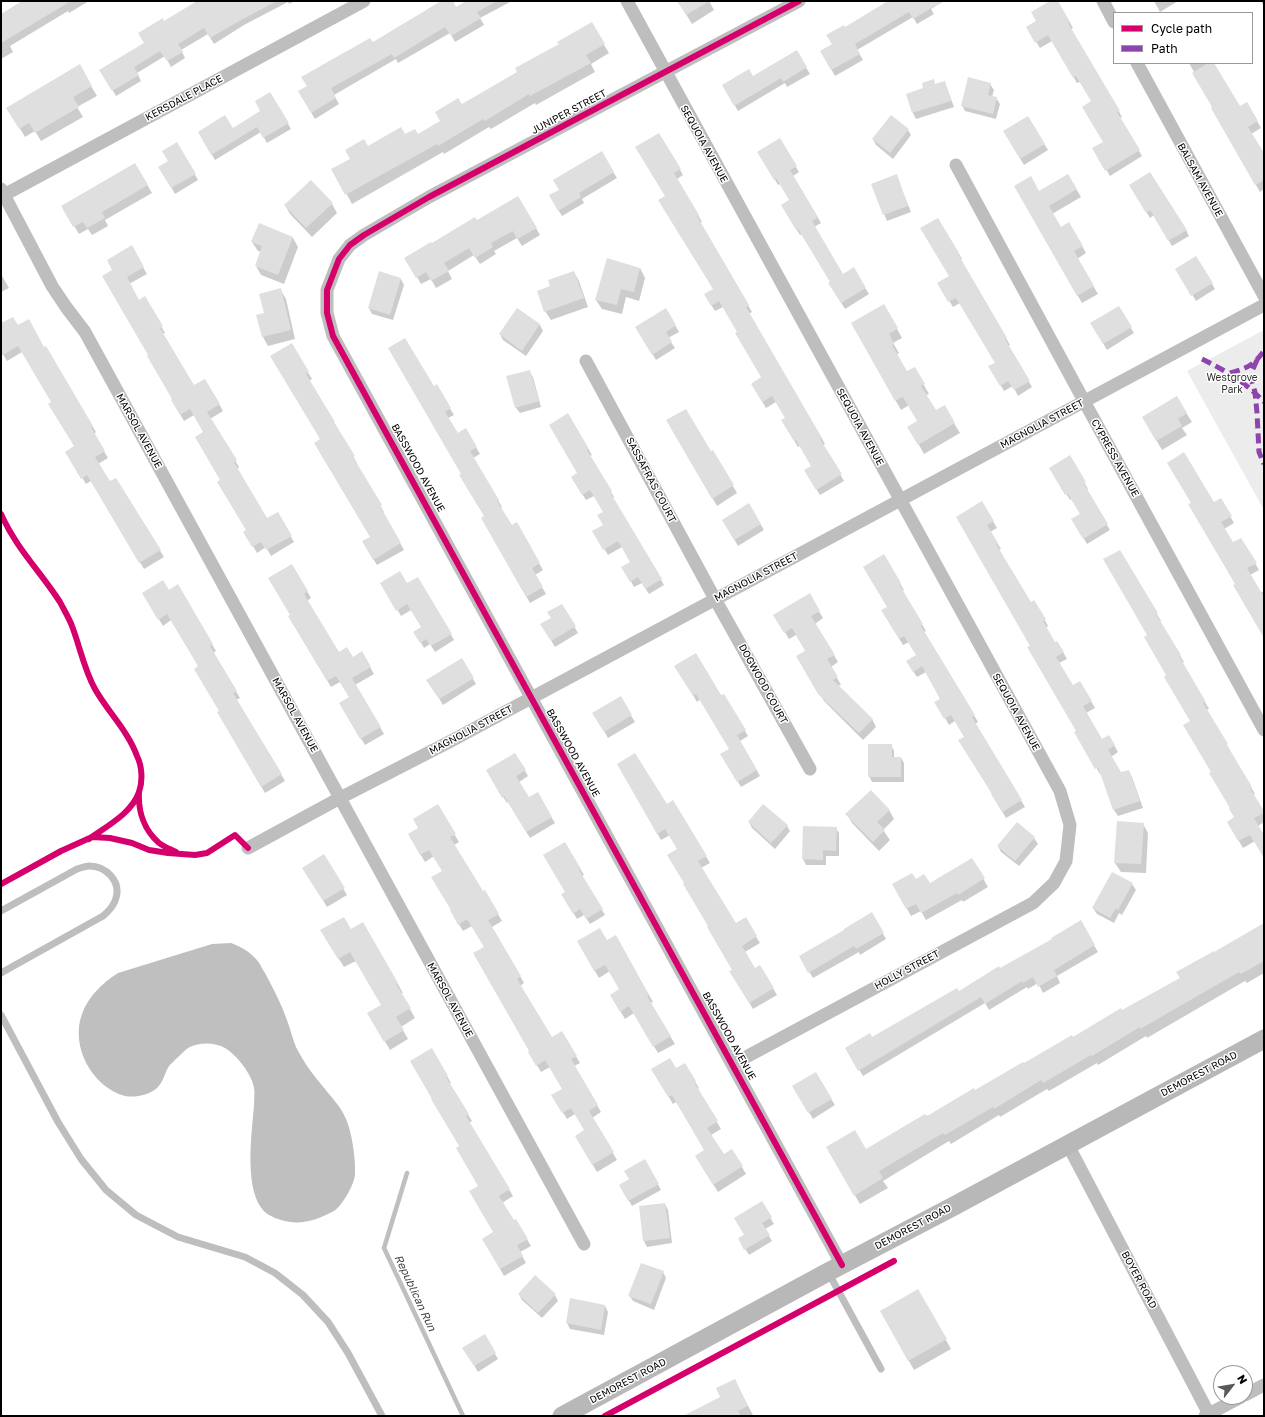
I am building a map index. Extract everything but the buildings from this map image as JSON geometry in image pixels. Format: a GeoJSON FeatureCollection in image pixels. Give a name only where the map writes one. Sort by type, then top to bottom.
{"type":"FeatureCollection","features":[{"type":"Feature","properties":{"kind":"street","name":"KERSDALE PLACE"},"geometry":{"type":"LineString","coordinates":[[2,192],[364,1]]}},
{"type":"Feature","properties":{"kind":"street","name":"SEQUOIA AVENUE"},"geometry":{"type":"LineString","coordinates":[[627,1],[665,73],[1060,791],[1070,825],[1066,861]]}},
{"type":"Feature","properties":{"kind":"street","name":"JUNIPER STREET"},"geometry":{"type":"LineString","coordinates":[[350,245],[429,197],[799,1]]}},
{"type":"Feature","properties":{"kind":"street"},"geometry":{"type":"LineString","coordinates":[[1103,1],[1113,20]]}},
{"type":"Feature","properties":{"kind":"street","name":"BALSAM AVENUE"},"geometry":{"type":"LineString","coordinates":[[1137,64],[1264,296]]}},
{"type":"Feature","properties":{"kind":"street","name":"CYPRESS AVENUE"},"geometry":{"type":"LineString","coordinates":[[956,165],[1264,730]]}},
{"type":"Feature","properties":{"kind":"street","name":"MARSOL AVENUE"},"geometry":{"type":"LineString","coordinates":[[2,192],[52,286],[85,332],[584,1244]]}},
{"type":"Feature","properties":{"kind":"street","name":"BASSWOOD AVENUE"},"geometry":{"type":"LineString","coordinates":[[350,245],[339,259],[327,290],[327,313],[334,336],[531,698],[733,1064],[835,1268]]}},
{"type":"Feature","properties":{"kind":"street","name":"MAGNOLIA STREET"},"geometry":{"type":"LineString","coordinates":[[248,848],[340,798],[451,741],[1264,305]]}},
{"type":"Feature","properties":{"kind":"street","name":"SASSAFRAS COURT"},"geometry":{"type":"LineString","coordinates":[[586,361],[715,599]]}},
{"type":"Feature","properties":{"kind":"street","name":"DOGWOOD COURT"},"geometry":{"type":"LineString","coordinates":[[715,599],[810,769]]}},
{"type":"Feature","properties":{"kind":"street","name":"HOLLY STREET"},"geometry":{"type":"LineString","coordinates":[[733,1064],[1033,903],[1054,883],[1066,861]]}},
{"type":"Feature","properties":{"kind":"street","name":"DEMOREST ROAD"},"geometry":{"type":"LineString","coordinates":[[562,1416],[835,1268],[1068,1145],[1264,1039]]}},
{"type":"Feature","properties":{"kind":"street","name":"BOYER ROAD"},"geometry":{"type":"LineString","coordinates":[[1068,1145],[1208,1415]]}},
{"type":"Feature","properties":{"kind":"street"},"geometry":{"type":"LineString","coordinates":[[1253,1390],[1264,1384]]}},
{"type":"Feature","properties":{"kind":"street"},"geometry":{"type":"LineString","coordinates":[[1208,1415],[1226,1405]]}},
{"type":"Feature","properties":{"kind":"lane"},"geometry":{"type":"LineString","coordinates":[[1,912],[77,869],[89,866],[101,868],[110,874],[116,884],[117,897],[112,907],[103,916],[1,973]]}},
{"type":"Feature","properties":{"kind":"lane"},"geometry":{"type":"LineString","coordinates":[[1,1015],[58,1122],[81,1159],[106,1190],[136,1215],[178,1237],[245,1257],[275,1273],[303,1294],[328,1322],[348,1353],[382,1416]]}},
{"type":"Feature","properties":{"kind":"lane"},"geometry":{"type":"LineString","coordinates":[[835,1268],[881,1369]]}},
{"type":"Feature","properties":{"kind":"green space","name":"Westgrove Park"},"geometry":{"type":"Polygon","coordinates":[[[1264,330],[1264,510],[1187,371],[1264,330]]]}},
{"type":"Feature","properties":{"kind":"shaded area"},"geometry":{"type":"Polygon","coordinates":[[[231,943],[248,951],[259,962],[286,1016],[299,1053],[343,1113],[350,1130],[355,1162],[354,1179],[344,1200],[337,1208],[328,1214],[315,1219],[302,1222],[288,1222],[269,1215],[261,1207],[255,1195],[251,1164],[254,1088],[247,1071],[230,1051],[221,1046],[212,1044],[192,1046],[186,1049],[169,1066],[157,1088],[146,1094],[133,1097],[125,1096],[113,1091],[103,1084],[94,1075],[82,1052],[79,1039],[79,1026],[82,1014],[92,996],[112,977],[118,973],[212,944],[231,943]]]}},
{"type":"Feature","properties":{"kind":"waterway","name":"Republican Run"},"geometry":{"type":"LineString","coordinates":[[407,1173],[384,1248],[463,1416]]}},
{"type":"Feature","properties":{"kind":"marked path"},"geometry":{"type":"LineString","coordinates":[[1230,373],[1249,366],[1264,351]]}},
{"type":"Feature","properties":{"kind":"marked path"},"geometry":{"type":"LineString","coordinates":[[1202,359],[1220,368],[1250,388],[1264,402]]}},
{"type":"Feature","properties":{"kind":"marked path"},"geometry":{"type":"LineString","coordinates":[[1257,360],[1252,371],[1252,382],[1255,392],[1259,452],[1264,464]]}},
{"type":"Feature","properties":{"kind":"cycle path"},"geometry":{"type":"LineString","coordinates":[[799,1],[429,197],[364,235],[350,245],[339,259],[327,290],[327,313],[333,336],[842,1265]]}},
{"type":"Feature","properties":{"kind":"cycle path"},"geometry":{"type":"LineString","coordinates":[[1,514],[21,549],[60,602],[72,626],[91,681],[128,738],[139,760],[141,783],[136,800],[125,813],[89,839]]}},
{"type":"Feature","properties":{"kind":"cycle path"},"geometry":{"type":"LineString","coordinates":[[139,792],[141,813],[149,832],[159,843],[176,852]]}},
{"type":"Feature","properties":{"kind":"cycle path"},"geometry":{"type":"LineString","coordinates":[[1,884],[61,851],[92,837],[110,838],[132,843],[149,850],[195,855],[207,853],[235,835],[248,848]]}},
{"type":"Feature","properties":{"kind":"cycle path"},"geometry":{"type":"LineString","coordinates":[[605,1416],[894,1261]]}}]}
